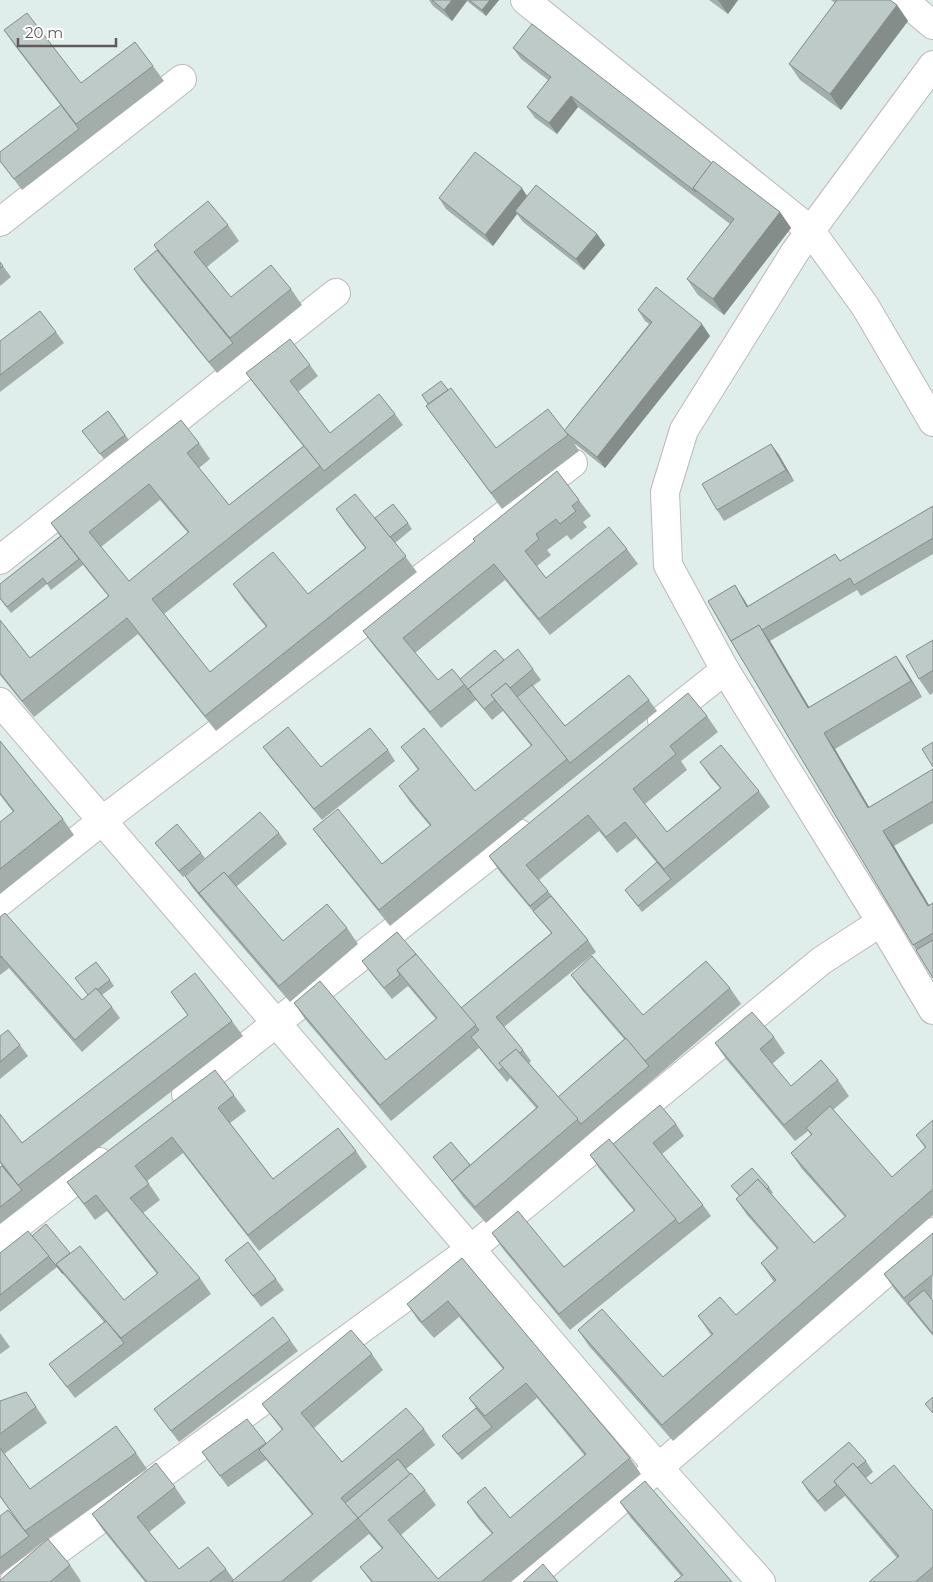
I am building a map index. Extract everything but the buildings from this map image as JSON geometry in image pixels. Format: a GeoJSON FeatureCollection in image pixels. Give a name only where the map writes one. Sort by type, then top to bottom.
{"type":"FeatureCollection","features":[{"type":"Feature","properties":{"kind":"street"},"geometry":{"type":"LineString","coordinates":[[526,0],[810,230],[865,306],[933,422]]}},
{"type":"Feature","properties":{"kind":"street"},"geometry":{"type":"LineString","coordinates":[[902,0],[933,25]]}},
{"type":"Feature","properties":{"kind":"street"},"geometry":{"type":"LineString","coordinates":[[933,65],[810,230],[684,430],[665,492],[668,565],[724,670],[933,1010]]}},
{"type":"Feature","properties":{"kind":"street"},"geometry":{"type":"LineString","coordinates":[[0,222],[182,79]]}},
{"type":"Feature","properties":{"kind":"street"},"geometry":{"type":"LineString","coordinates":[[0,560],[336,293]]}},
{"type":"Feature","properties":{"kind":"street"},"geometry":{"type":"LineString","coordinates":[[0,902],[103,820],[573,463]]}},
{"type":"Feature","properties":{"kind":"street"},"geometry":{"type":"LineString","coordinates":[[639,738],[724,670]]}},
{"type":"Feature","properties":{"kind":"street"},"geometry":{"type":"LineString","coordinates":[[0,702],[103,820],[275,1024],[659,1468],[762,1582]]}},
{"type":"Feature","properties":{"kind":"street"},"geometry":{"type":"LineString","coordinates":[[165,1110],[539,817]]}},
{"type":"Feature","properties":{"kind":"street"},"geometry":{"type":"LineString","coordinates":[[14,1582],[471,1249],[822,961],[880,922]]}},
{"type":"Feature","properties":{"kind":"street"},"geometry":{"type":"LineString","coordinates":[[0,1239],[118,1147]]}},
{"type":"Feature","properties":{"kind":"street"},"geometry":{"type":"LineString","coordinates":[[525,1582],[933,1232]]}}]}
